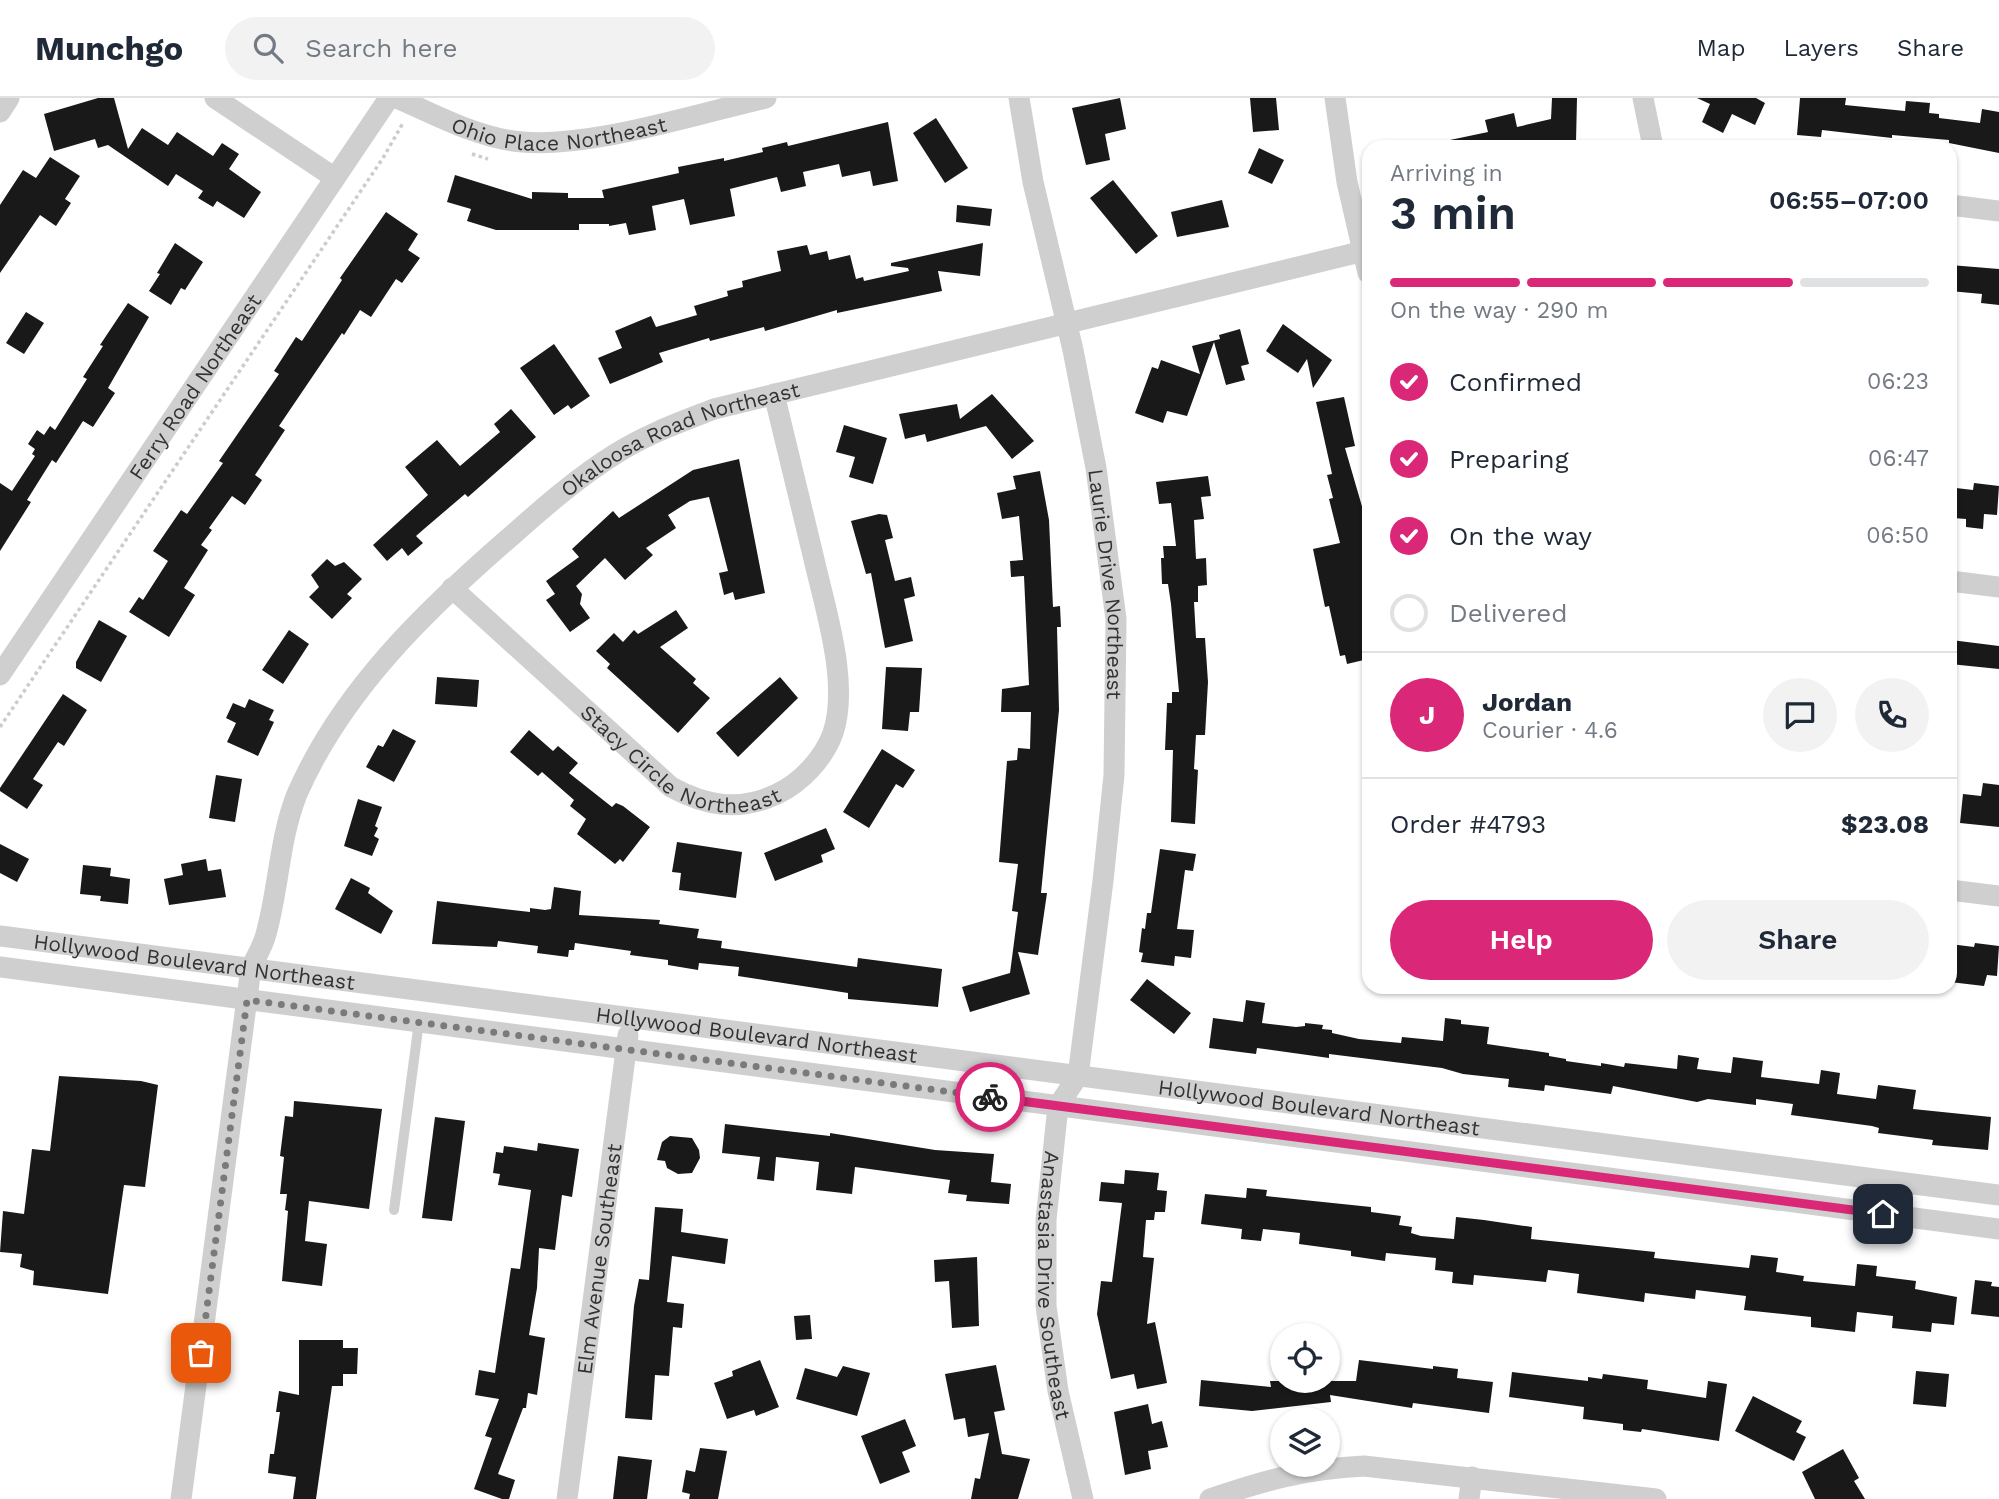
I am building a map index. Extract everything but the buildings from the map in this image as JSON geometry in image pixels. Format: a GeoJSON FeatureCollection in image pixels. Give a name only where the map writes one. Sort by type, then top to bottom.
{"type":"FeatureCollection","features":[{"type":"Feature","properties":{"kind":"street"},"geometry":{"type":"LineString","coordinates":[[0,112],[9,98]]}},
{"type":"Feature","properties":{"kind":"street"},"geometry":{"type":"LineString","coordinates":[[215,98],[335,178]]}},
{"type":"Feature","properties":{"kind":"street","name":"Ferry Road Northeast"},"geometry":{"type":"LineString","coordinates":[[0,675],[389,98]]}},
{"type":"Feature","properties":{"kind":"street","name":"Ohio Place Northeast"},"geometry":{"type":"LineString","coordinates":[[405,102],[487,135],[514,141],[553,143],[586,139],[766,98]]}},
{"type":"Feature","properties":{"kind":"street","name":"Laurie Drive Northeast"},"geometry":{"type":"LineString","coordinates":[[1019,98],[1033,182],[1066,322],[1096,468],[1112,571],[1117,695],[1114,775],[1078,1076]]}},
{"type":"Feature","properties":{"kind":"street"},"geometry":{"type":"LineString","coordinates":[[1335,98],[1348,182],[1362,236]]}},
{"type":"Feature","properties":{"kind":"street"},"geometry":{"type":"LineString","coordinates":[[1643,98],[1652,140]]}},
{"type":"Feature","properties":{"kind":"street"},"geometry":{"type":"LineString","coordinates":[[1957,206],[1999,211]]}},
{"type":"Feature","properties":{"kind":"street","name":"Okaloosa Road Northeast"},"geometry":{"type":"LineString","coordinates":[[181,1499],[251,968],[266,935],[283,844],[296,798],[312,762],[356,694],[392,650],[452,588],[590,470],[665,428],[714,409],[1362,252]]}},
{"type":"Feature","properties":{"kind":"street","name":"Stacy Circle Northeast"},"geometry":{"type":"LineString","coordinates":[[452,588],[671,787],[692,799],[720,805],[756,803],[787,790],[809,771],[823,752],[833,733],[839,698],[821,589],[774,394]]}},
{"type":"Feature","properties":{"kind":"street"},"geometry":{"type":"LineString","coordinates":[[1957,582],[1999,587]]}},
{"type":"Feature","properties":{"kind":"street"},"geometry":{"type":"LineString","coordinates":[[1957,891],[1999,896]]}},
{"type":"Feature","properties":{"kind":"street","name":"Hollywood Boulevard Northeast"},"geometry":{"type":"LineString","coordinates":[[0,936],[1999,1195]]}},
{"type":"Feature","properties":{"kind":"street","name":"Hollywood Boulevard Northeast"},"geometry":{"type":"LineString","coordinates":[[0,967],[1999,1229]]}},
{"type":"Feature","properties":{"kind":"street","name":"Elm Avenue Southeast"},"geometry":{"type":"LineString","coordinates":[[567,1499],[630,1018]]}},
{"type":"Feature","properties":{"kind":"street","name":"Anastasia Drive Southeast"},"geometry":{"type":"LineString","coordinates":[[1078,1076],[1058,1106],[1046,1220],[1046,1306],[1058,1391],[1083,1499]]}},
{"type":"Feature","properties":{"kind":"street"},"geometry":{"type":"LineString","coordinates":[[1509,1165],[1513,1132]]}},
{"type":"Feature","properties":{"kind":"street"},"geometry":{"type":"LineString","coordinates":[[1937,1221],[1942,1188]]}},
{"type":"Feature","properties":{"kind":"street"},"geometry":{"type":"LineString","coordinates":[[1210,1499],[1279,1476],[1326,1468],[1397,1468],[1656,1499]]}},
{"type":"Feature","properties":{"kind":"street"},"geometry":{"type":"LineString","coordinates":[[1469,1499],[1472,1477]]}},
{"type":"Feature","properties":{"kind":"lane"},"geometry":{"type":"LineString","coordinates":[[394,1210],[419,1022]]}},
{"type":"Feature","properties":{"kind":"path"},"geometry":{"type":"LineString","coordinates":[[0,727],[383,158],[405,102]]}},
{"type":"Feature","properties":{"kind":"way so far"},"geometry":{"type":"LineString","coordinates":[[201,1353],[247,1000],[990,1097]]}},
{"type":"Feature","properties":{"kind":"route"},"geometry":{"type":"LineString","coordinates":[[990,1097],[1883,1214]]}}]}
